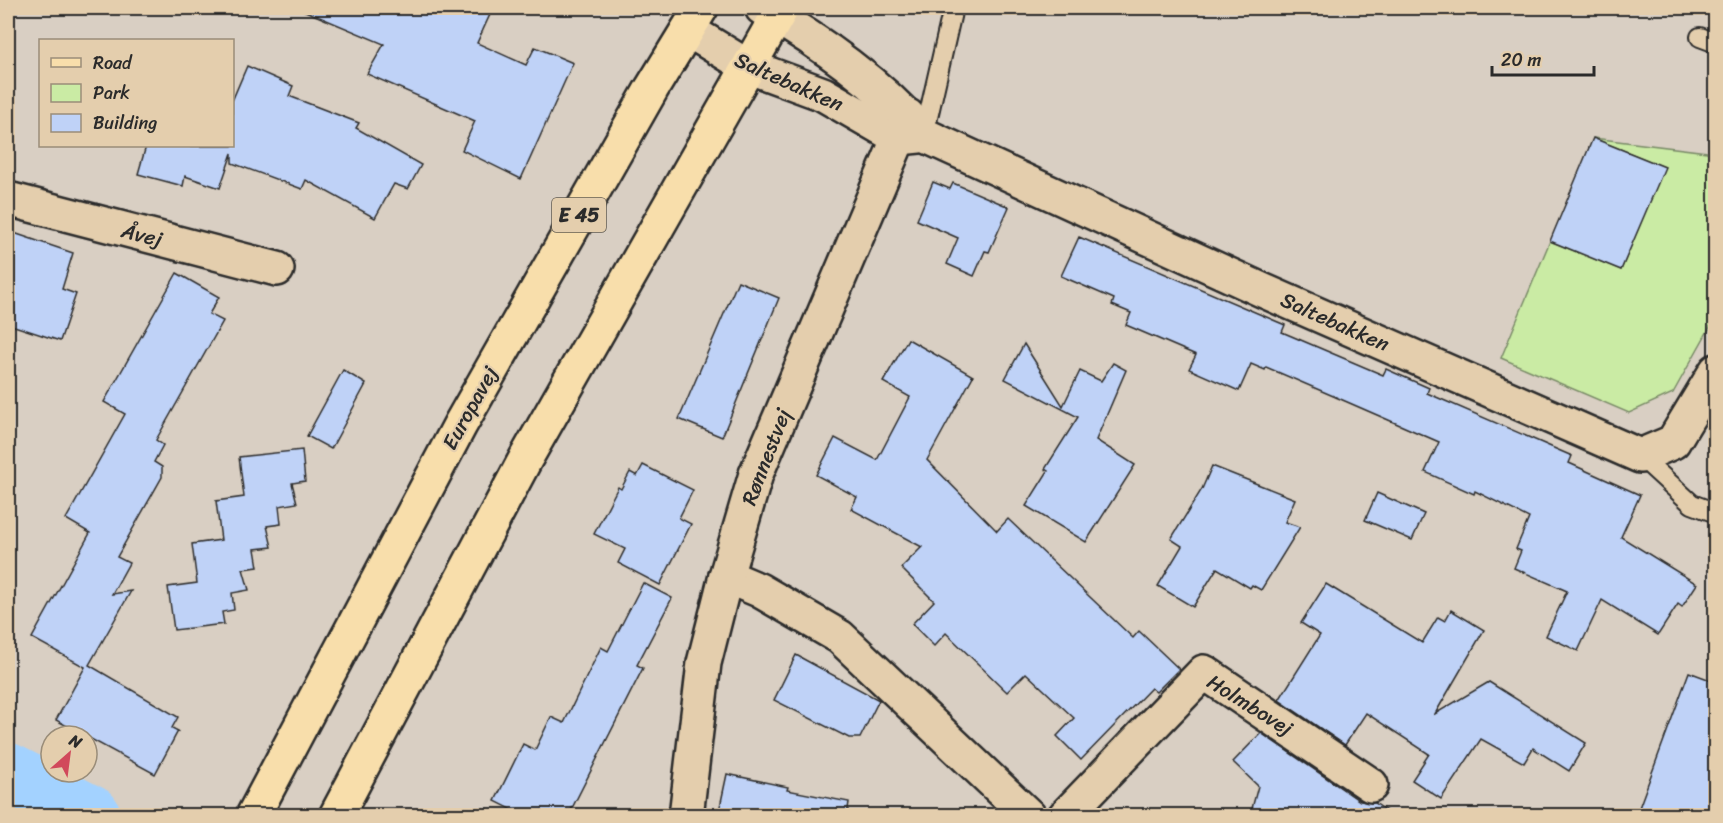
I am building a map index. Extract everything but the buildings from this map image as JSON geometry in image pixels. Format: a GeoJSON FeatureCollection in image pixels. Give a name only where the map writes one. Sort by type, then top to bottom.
{"type":"FeatureCollection","features":[{"type":"Feature","properties":{"kind":"main road"},"geometry":{"type":"LineString","coordinates":[[336,816],[526,458],[747,66],[773,10]]}},
{"type":"Feature","properties":{"kind":"main road","name":"Europavej"},"geometry":{"type":"LineString","coordinates":[[253,816],[460,425],[694,19]]}},
{"type":"Feature","properties":{"kind":"street","name":"Saltebakken"},"geometry":{"type":"LineString","coordinates":[[773,10],[848,63],[910,130]]}},
{"type":"Feature","properties":{"kind":"street","name":"Saltebakken"},"geometry":{"type":"LineString","coordinates":[[694,19],[747,66],[910,130],[1262,290],[1640,456]]}},
{"type":"Feature","properties":{"kind":"street","name":"Rønnestvej"},"geometry":{"type":"LineString","coordinates":[[686,816],[704,663],[726,576],[756,474],[910,130]]}},
{"type":"Feature","properties":{"kind":"street","name":"Åvej"},"geometry":{"type":"LineString","coordinates":[[8,199],[278,269]]}},
{"type":"Feature","properties":{"kind":"street"},"geometry":{"type":"LineString","coordinates":[[1640,456],[1674,442],[1716,371]]}},
{"type":"Feature","properties":{"kind":"street"},"geometry":{"type":"LineString","coordinates":[[726,576],[759,590],[840,637],[1029,816]]}},
{"type":"Feature","properties":{"kind":"street","name":"Holmbovej"},"geometry":{"type":"LineString","coordinates":[[1065,816],[1204,672],[1371,785]]}},
{"type":"Feature","properties":{"kind":"lane"},"geometry":{"type":"LineString","coordinates":[[910,130],[954,8]]}},
{"type":"Feature","properties":{"kind":"lane"},"geometry":{"type":"LineString","coordinates":[[1640,456],[1692,504],[1716,513]]}},
{"type":"Feature","properties":{"kind":"green space"},"geometry":{"type":"Polygon","coordinates":[[[1593,138],[1715,153],[1715,318],[1673,393],[1629,413],[1501,358],[1550,241],[1621,270],[1664,167],[1593,138]]]}},
{"type":"Feature","properties":{"kind":"waterway"},"geometry":{"type":"LineString","coordinates":[[8,774],[90,816]]}}]}
